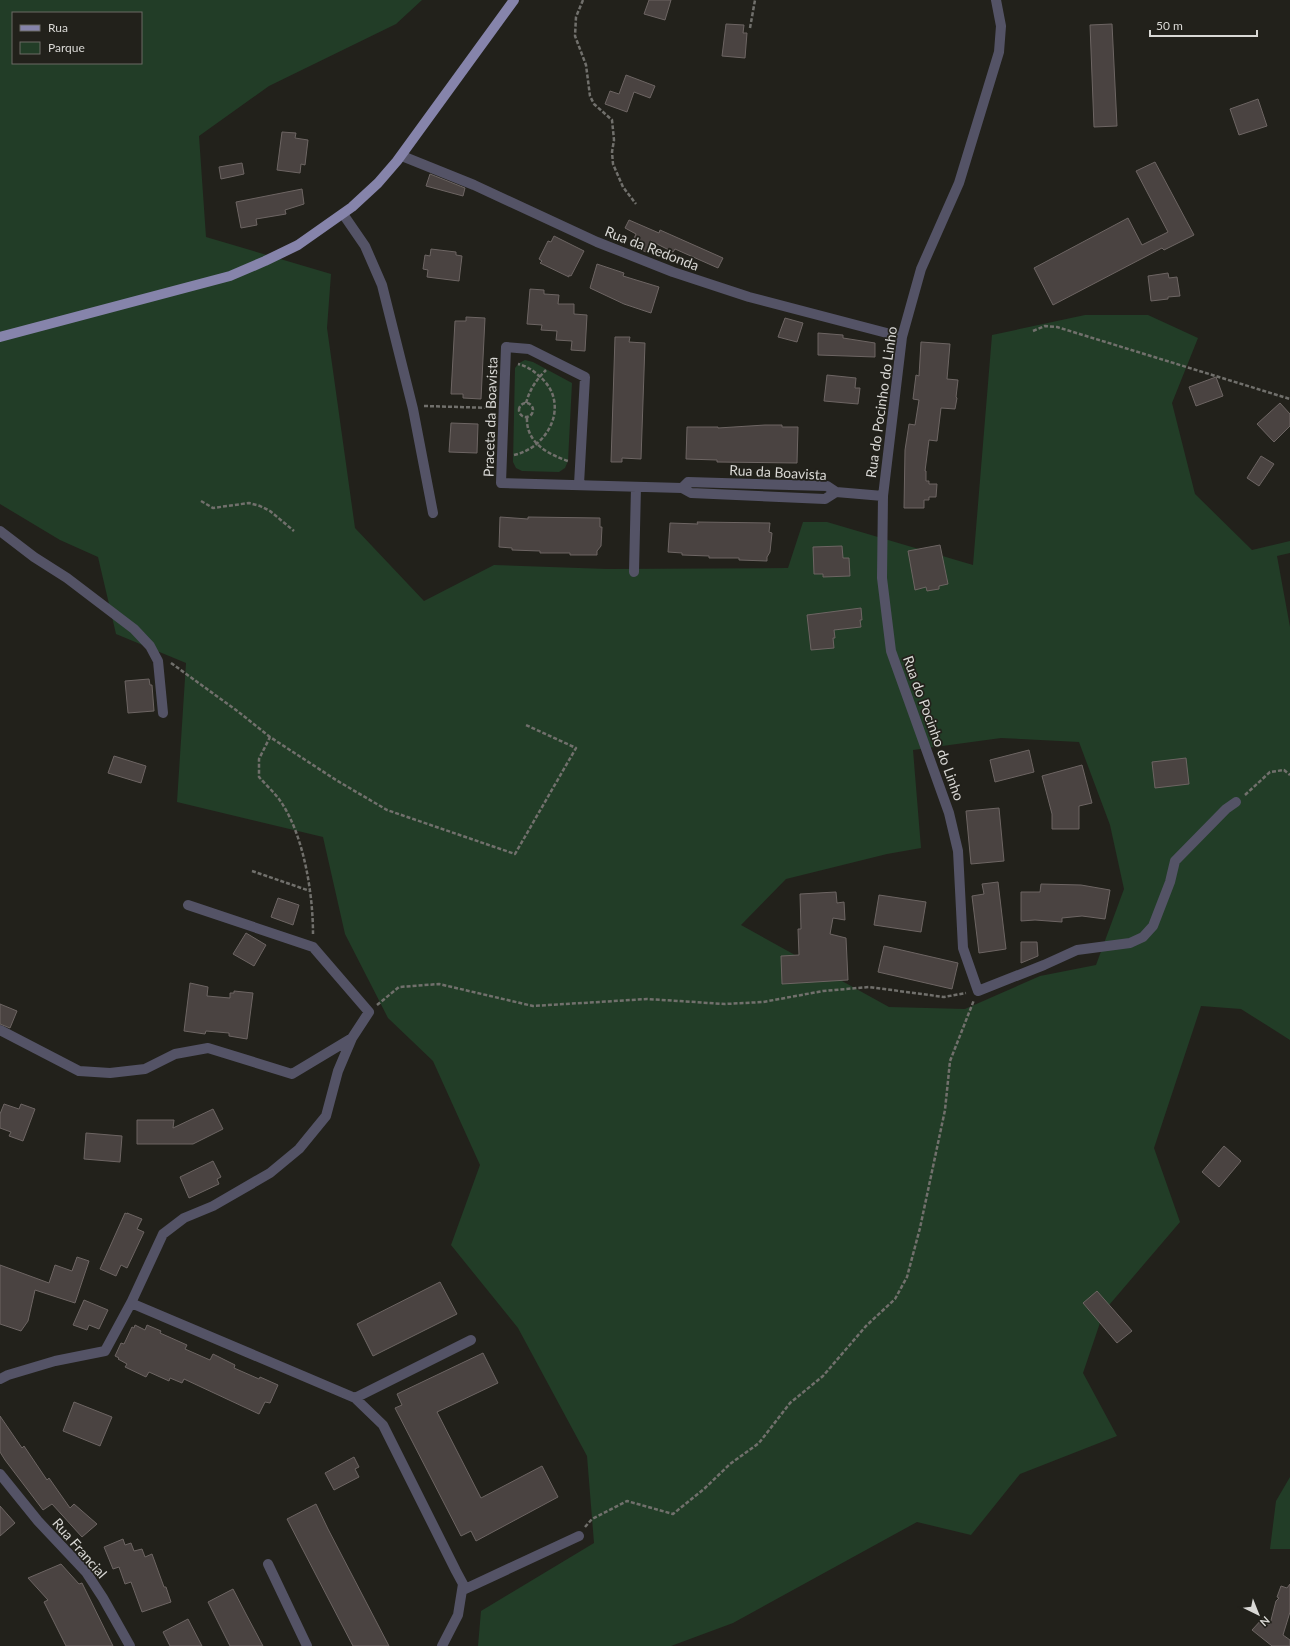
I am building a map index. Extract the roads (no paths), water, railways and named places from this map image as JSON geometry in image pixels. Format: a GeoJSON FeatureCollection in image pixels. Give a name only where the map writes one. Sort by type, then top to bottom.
{"type":"FeatureCollection","features":[{"type":"Feature","properties":{"kind":"main road"},"geometry":{"type":"LineString","coordinates":[[0,337],[230,276],[298,245],[343,214],[378,183],[402,156],[514,0]]}},
{"type":"Feature","properties":{"kind":"street","name":"Rua do Pocinho do Linho"},"geometry":{"type":"LineString","coordinates":[[996,0],[1001,26],[999,52],[959,183],[921,269],[902,337],[883,496],[882,578],[891,651],[949,813],[958,851],[963,948],[978,991],[1044,965],[1077,950],[1130,943],[1143,937],[1153,926],[1170,882],[1175,861],[1226,808],[1236,802]]}},
{"type":"Feature","properties":{"kind":"street","name":"Rua da Redonda"},"geometry":{"type":"LineString","coordinates":[[402,156],[474,185],[597,242],[673,272],[749,297],[902,337]]}},
{"type":"Feature","properties":{"kind":"street"},"geometry":{"type":"LineString","coordinates":[[343,214],[365,246],[382,285],[412,405],[434,513]]}},
{"type":"Feature","properties":{"kind":"street","name":"Praceta da Boavista"},"geometry":{"type":"LineString","coordinates":[[506,347],[529,349],[585,377],[579,484],[500,483],[506,347]]}},
{"type":"Feature","properties":{"kind":"street","name":"Rua da Boavista"},"geometry":{"type":"LineString","coordinates":[[579,484],[682,488],[691,494],[825,499],[836,492],[883,496]]}},
{"type":"Feature","properties":{"kind":"street"},"geometry":{"type":"LineString","coordinates":[[634,572],[636,486]]}},
{"type":"Feature","properties":{"kind":"street"},"geometry":{"type":"LineString","coordinates":[[0,531],[67,578],[134,629],[150,646],[158,661],[164,713]]}},
{"type":"Feature","properties":{"kind":"street"},"geometry":{"type":"LineString","coordinates":[[0,1379],[8,1375],[55,1361],[104,1351],[131,1303],[163,1234],[184,1218],[213,1206],[270,1173],[299,1149],[326,1116],[338,1071],[352,1038],[369,1012],[313,947],[188,905]]}},
{"type":"Feature","properties":{"kind":"street"},"geometry":{"type":"LineString","coordinates":[[0,1030],[79,1071],[110,1073],[145,1069],[175,1054],[208,1048],[292,1074],[352,1038]]}},
{"type":"Feature","properties":{"kind":"street"},"geometry":{"type":"LineString","coordinates":[[131,1303],[356,1398],[383,1425],[456,1571],[464,1584],[458,1615],[442,1646]]}},
{"type":"Feature","properties":{"kind":"street"},"geometry":{"type":"LineString","coordinates":[[356,1398],[471,1340]]}},
{"type":"Feature","properties":{"kind":"street","name":"Rua Francial"},"geometry":{"type":"LineString","coordinates":[[0,1474],[38,1521],[86,1572],[103,1598],[130,1646]]}},
{"type":"Feature","properties":{"kind":"street"},"geometry":{"type":"LineString","coordinates":[[462,1590],[579,1536]]}},
{"type":"Feature","properties":{"kind":"street"},"geometry":{"type":"LineString","coordinates":[[268,1564],[307,1646]]}}]}
